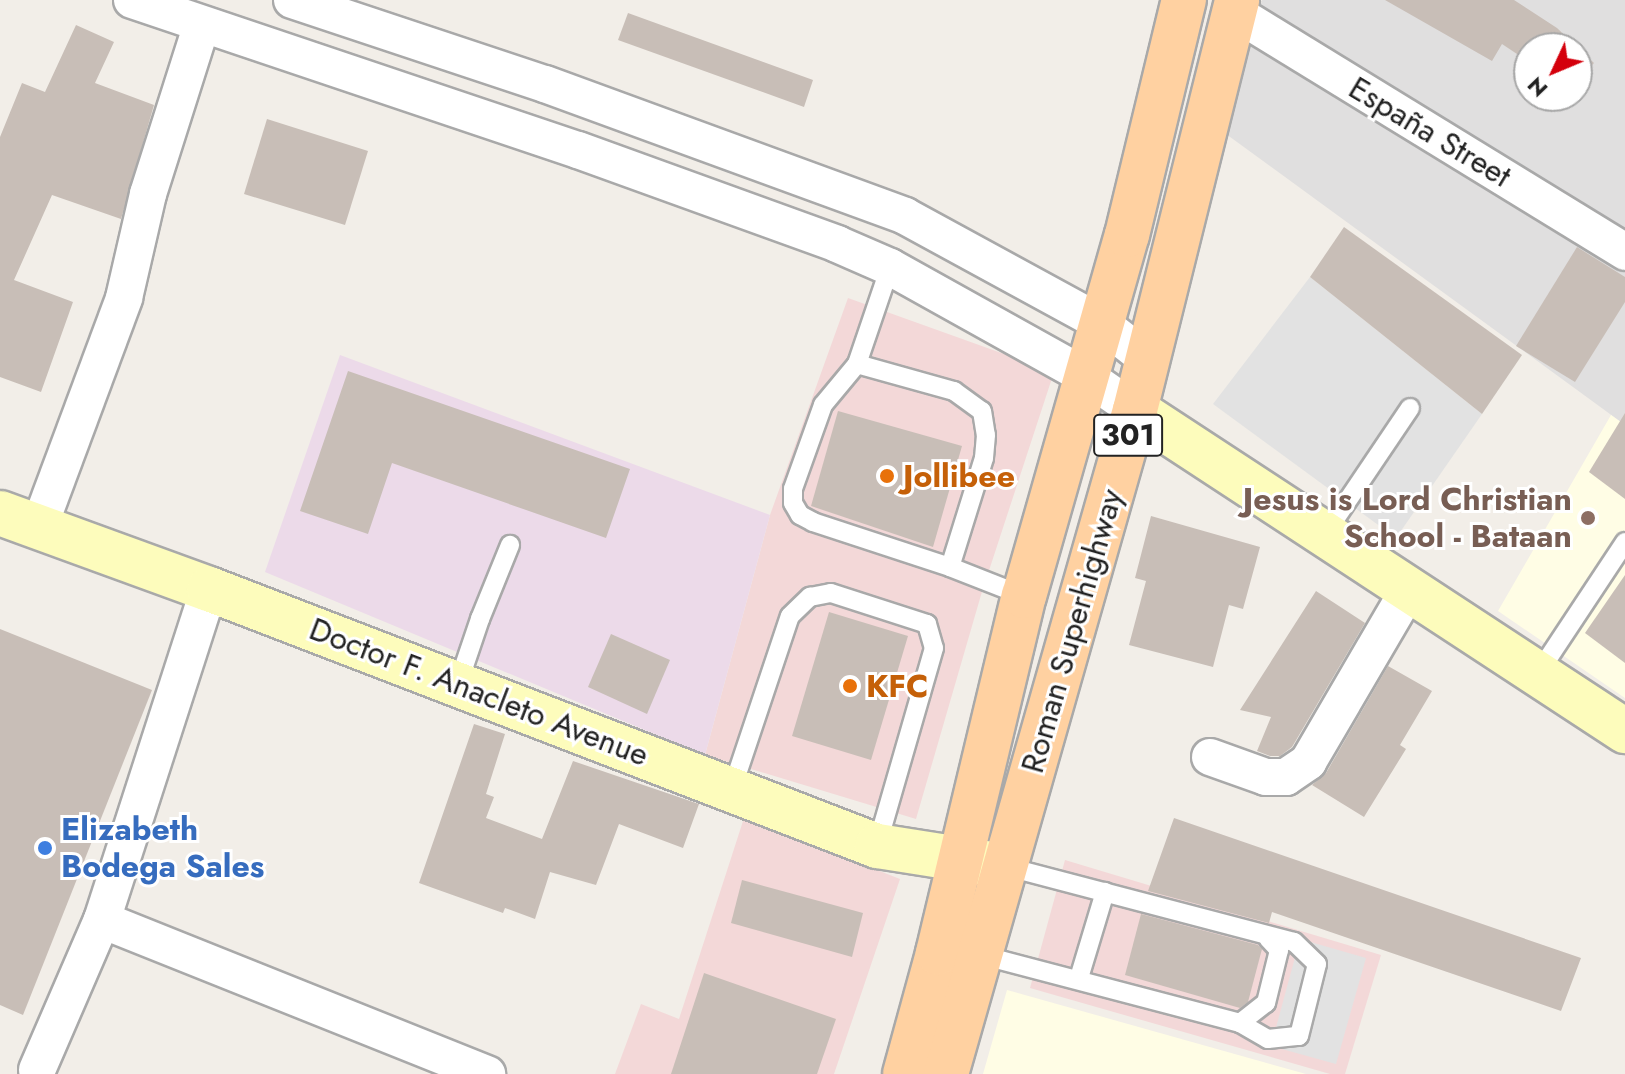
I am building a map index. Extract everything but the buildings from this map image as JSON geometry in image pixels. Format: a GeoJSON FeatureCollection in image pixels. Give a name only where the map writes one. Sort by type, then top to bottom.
{"type":"FeatureCollection","features":[{"type":"Feature","properties":{"kind":"main road","name":"Roman Superhighway"},"geometry":{"type":"LineString","coordinates":[[905,1074],[1024,596],[1101,323],[1184,0]]}},
{"type":"Feature","properties":{"kind":"main road","name":"Roman Superhighway"},"geometry":{"type":"LineString","coordinates":[[946,1074],[1135,410],[1235,6]]}},
{"type":"Feature","properties":{"kind":"main road"},"geometry":{"type":"LineString","coordinates":[[1135,410],[1625,731]]}},
{"type":"Feature","properties":{"kind":"main road","name":"Doctor F. Anacleto Avenue"},"geometry":{"type":"LineString","coordinates":[[20,520],[209,589],[877,846],[1005,866]]}},
{"type":"Feature","properties":{"kind":"street"},"geometry":{"type":"LineString","coordinates":[[132,0],[578,150],[837,244],[890,267],[1086,376],[1135,410]]}},
{"type":"Feature","properties":{"kind":"street"},"geometry":{"type":"LineString","coordinates":[[292,0],[545,84],[905,216],[1101,323],[1147,359]]}},
{"type":"Feature","properties":{"kind":"street","name":"España Street"},"geometry":{"type":"LineString","coordinates":[[1235,6],[1625,252]]}},
{"type":"Feature","properties":{"kind":"street"},"geometry":{"type":"LineString","coordinates":[[20,520],[124,298],[148,194],[202,24]]}},
{"type":"Feature","properties":{"kind":"street"},"geometry":{"type":"LineString","coordinates":[[890,267],[905,216]]}},
{"type":"Feature","properties":{"kind":"street"},"geometry":{"type":"LineString","coordinates":[[37,1070],[102,920],[209,589]]}},
{"type":"Feature","properties":{"kind":"street"},"geometry":{"type":"LineString","coordinates":[[1210,757],[1266,777],[1286,777],[1308,762],[1409,589]]}},
{"type":"Feature","properties":{"kind":"street"},"geometry":{"type":"LineString","coordinates":[[102,920],[487,1074]]}},
{"type":"Feature","properties":{"kind":"lane"},"geometry":{"type":"LineString","coordinates":[[890,267],[857,364],[823,405],[793,489],[793,503],[800,515],[813,522],[950,567],[1024,596]]}},
{"type":"Feature","properties":{"kind":"lane"},"geometry":{"type":"LineString","coordinates":[[857,364],[954,391],[982,411],[986,435],[984,458],[950,567]]}},
{"type":"Feature","properties":{"kind":"lane"},"geometry":{"type":"LineString","coordinates":[[1325,534],[1410,408]]}},
{"type":"Feature","properties":{"kind":"lane"},"geometry":{"type":"LineString","coordinates":[[1539,672],[1625,542]]}},
{"type":"Feature","properties":{"kind":"lane"},"geometry":{"type":"LineString","coordinates":[[458,684],[510,545]]}},
{"type":"Feature","properties":{"kind":"lane"},"geometry":{"type":"LineString","coordinates":[[732,789],[790,616],[810,597],[831,593],[927,624],[934,648],[877,846]]}},
{"type":"Feature","properties":{"kind":"lane"},"geometry":{"type":"LineString","coordinates":[[981,955],[1079,978],[1240,1023],[1268,1039],[1299,1036],[1317,964],[1294,942],[1268,938],[1005,866]]}},
{"type":"Feature","properties":{"kind":"lane"},"geometry":{"type":"LineString","coordinates":[[1079,978],[1105,892]]}},
{"type":"Feature","properties":{"kind":"lane"},"geometry":{"type":"LineString","coordinates":[[1240,1023],[1266,1003],[1279,950],[1268,938]]}},
{"type":"Feature","properties":{"kind":"shaded area"},"geometry":{"type":"Polygon","coordinates":[[[1262,0],[1625,0],[1625,425],[1226,134],[1262,0]]]}},
{"type":"Feature","properties":{"kind":"shaded area"},"geometry":{"type":"Polygon","coordinates":[[[1310,277],[1482,414],[1396,538],[1213,404],[1310,277]]]}},
{"type":"Feature","properties":{"kind":"shaded area"},"geometry":{"type":"Polygon","coordinates":[[[848,298],[1054,372],[981,595],[916,819],[705,755],[770,515],[848,298]]]}},
{"type":"Feature","properties":{"kind":"shaded area"},"geometry":{"type":"Polygon","coordinates":[[[340,355],[770,515],[705,755],[265,572],[340,355]]]}},
{"type":"Feature","properties":{"kind":"shaded area","name":"Jesus is Lord Christian School - Bataan"},"geometry":{"type":"Polygon","coordinates":[[[1611,415],[1625,425],[1625,698],[1498,611],[1611,415]]]}},
{"type":"Feature","properties":{"kind":"shaded area"},"geometry":{"type":"Polygon","coordinates":[[[744,818],[900,879],[834,1074],[615,1074],[641,1004],[679,1019],[744,818]]]}},
{"type":"Feature","properties":{"kind":"shaded area"},"geometry":{"type":"Polygon","coordinates":[[[1065,860],[1381,955],[1345,1074],[1330,1074],[1030,988],[1065,860]]]}},
{"type":"Feature","properties":{"kind":"shaded area"},"geometry":{"type":"Polygon","coordinates":[[[1300,939],[1366,958],[1336,1064],[1271,1046],[1300,939]]]}},
{"type":"Feature","properties":{"kind":"shaded area"},"geometry":{"type":"Polygon","coordinates":[[[1007,990],[1306,1074],[983,1074],[1007,990]]]}},
{"type":"Feature","properties":{"kind":"place","name":"Jollibee"},"geometry":{"type":"Point","coordinates":[887,476]}},
{"type":"Feature","properties":{"kind":"place","name":"Jesus is Lord Christian School - Bataan"},"geometry":{"type":"Point","coordinates":[1588,518]}},
{"type":"Feature","properties":{"kind":"place","name":"KFC"},"geometry":{"type":"Point","coordinates":[850,686]}},
{"type":"Feature","properties":{"kind":"place","name":"Elizabeth Bodega Sales"},"geometry":{"type":"Point","coordinates":[45,848]}}]}
